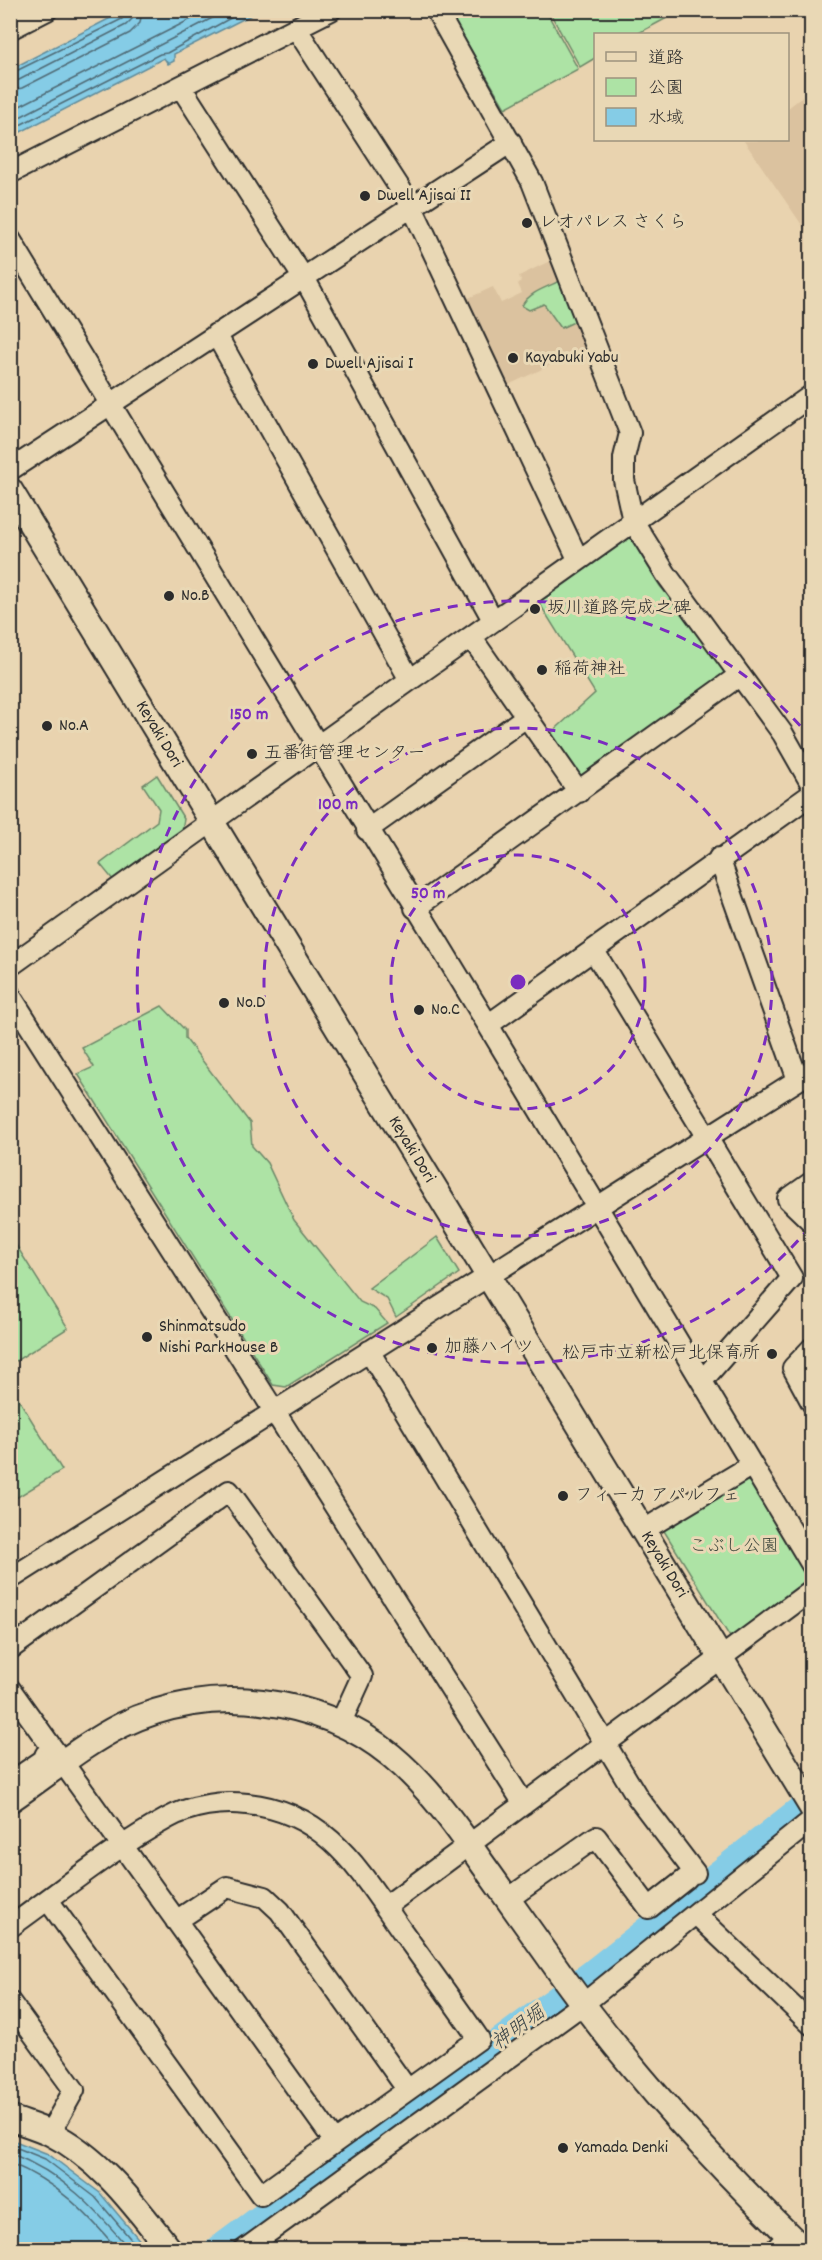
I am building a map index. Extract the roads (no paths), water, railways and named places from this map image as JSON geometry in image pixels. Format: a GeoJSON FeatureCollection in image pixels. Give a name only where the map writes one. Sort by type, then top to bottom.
{"type":"FeatureCollection","features":[{"type":"Feature","properties":{"kind":"street"},"geometry":{"type":"LineString","coordinates":[[10,29],[47,10]]}},
{"type":"Feature","properties":{"kind":"street"},"geometry":{"type":"LineString","coordinates":[[10,173],[331,10]]}},
{"type":"Feature","properties":{"kind":"street"},"geometry":{"type":"LineString","coordinates":[[436,10],[532,182],[630,433],[624,458],[624,480],[633,521],[666,573],[783,734],[812,785]]}},
{"type":"Feature","properties":{"kind":"street"},"geometry":{"type":"LineString","coordinates":[[296,28],[412,207],[578,559]]}},
{"type":"Feature","properties":{"kind":"street"},"geometry":{"type":"LineString","coordinates":[[181,87],[304,278],[493,620]]}},
{"type":"Feature","properties":{"kind":"street"},"geometry":{"type":"LineString","coordinates":[[10,470],[511,142]]}},
{"type":"Feature","properties":{"kind":"street"},"geometry":{"type":"LineString","coordinates":[[10,239],[318,745],[367,830],[488,1025],[812,1565]]}},
{"type":"Feature","properties":{"kind":"street"},"geometry":{"type":"LineString","coordinates":[[216,334],[410,680]]}},
{"type":"Feature","properties":{"kind":"street"},"geometry":{"type":"LineString","coordinates":[[10,966],[578,559],[812,395]]}},
{"type":"Feature","properties":{"kind":"street","name":"Keyaki Dori"},"geometry":{"type":"LineString","coordinates":[[10,490],[806,1800]]}},
{"type":"Feature","properties":{"kind":"street"},"geometry":{"type":"LineString","coordinates":[[471,637],[579,792]]}},
{"type":"Feature","properties":{"kind":"street"},"geometry":{"type":"LineString","coordinates":[[415,908],[740,675]]}},
{"type":"Feature","properties":{"kind":"street"},"geometry":{"type":"LineString","coordinates":[[367,830],[526,717]]}},
{"type":"Feature","properties":{"kind":"street"},"geometry":{"type":"LineString","coordinates":[[488,1025],[594,951],[719,858],[812,794]]}},
{"type":"Feature","properties":{"kind":"street"},"geometry":{"type":"LineString","coordinates":[[10,1579],[805,1075],[719,858]]}},
{"type":"Feature","properties":{"kind":"street"},"geometry":{"type":"LineString","coordinates":[[594,951],[792,1278],[702,1381]]}},
{"type":"Feature","properties":{"kind":"street"},"geometry":{"type":"LineString","coordinates":[[10,995],[524,1804]]}},
{"type":"Feature","properties":{"kind":"street"},"geometry":{"type":"LineString","coordinates":[[812,1182],[788,1199],[812,1222]]}},
{"type":"Feature","properties":{"kind":"street"},"geometry":{"type":"LineString","coordinates":[[812,1348],[793,1368],[812,1403]]}},
{"type":"Feature","properties":{"kind":"street"},"geometry":{"type":"LineString","coordinates":[[369,1351],[638,1798],[691,1876],[649,1908],[596,1837],[508,1899]]}},
{"type":"Feature","properties":{"kind":"street"},"geometry":{"type":"LineString","coordinates":[[642,1531],[752,1465]]}},
{"type":"Feature","properties":{"kind":"street"},"geometry":{"type":"LineString","coordinates":[[10,1649],[230,1491],[362,1676],[342,1722]]}},
{"type":"Feature","properties":{"kind":"street"},"geometry":{"type":"LineString","coordinates":[[385,1907],[812,1590]]}},
{"type":"Feature","properties":{"kind":"street"},"geometry":{"type":"LineString","coordinates":[[10,1689],[53,1758],[123,1847],[335,2142]]}},
{"type":"Feature","properties":{"kind":"street"},"geometry":{"type":"LineString","coordinates":[[10,1800],[53,1758],[150,1714],[189,1703],[233,1699],[282,1704],[342,1722],[387,1750],[425,1785],[576,1994],[667,2107],[789,2245]]}},
{"type":"Feature","properties":{"kind":"street"},"geometry":{"type":"LineString","coordinates":[[10,1779],[41,1758],[53,1758]]}},
{"type":"Feature","properties":{"kind":"street"},"geometry":{"type":"LineString","coordinates":[[10,1927],[48,1900],[123,1847],[169,1817],[212,1804],[263,1805],[300,1818],[322,1832],[352,1860],[479,2039],[261,2195],[48,1900]]}},
{"type":"Feature","properties":{"kind":"street"},"geometry":{"type":"LineString","coordinates":[[244,2250],[576,1994],[696,1914],[812,1820]]}},
{"type":"Feature","properties":{"kind":"street"},"geometry":{"type":"LineString","coordinates":[[176,1921],[227,1887],[265,1897],[280,1911],[407,2089]]}},
{"type":"Feature","properties":{"kind":"street"},"geometry":{"type":"LineString","coordinates":[[696,1914],[812,2025]]}},
{"type":"Feature","properties":{"kind":"street"},"geometry":{"type":"LineString","coordinates":[[10,2001],[74,2090],[50,2133]]}},
{"type":"Feature","properties":{"kind":"street"},"geometry":{"type":"LineString","coordinates":[[10,2118],[50,2133],[91,2160],[109,2176],[170,2250]]}},
{"type":"Feature","properties":{"kind":"water"},"geometry":{"type":"Polygon","coordinates":[[[124,11],[259,11],[174,54],[174,61],[168,64],[164,58],[11,137],[11,69],[124,11]]]}},
{"type":"Feature","properties":{"kind":"water"},"geometry":{"type":"Polygon","coordinates":[[[10,2139],[48,2154],[100,2193],[147,2249],[11,2249],[10,2139]]]}},
{"type":"Feature","properties":{"kind":"waterway","name":"神明堀"},"geometry":{"type":"LineString","coordinates":[[220,2250],[592,1975],[812,1802]]}},
{"type":"Feature","properties":{"kind":"place","name":"Dwell Ajisai II"},"geometry":{"type":"Point","coordinates":[365,196]}},
{"type":"Feature","properties":{"kind":"place","name":"レオパレス さくら"},"geometry":{"type":"Point","coordinates":[527,223]}},
{"type":"Feature","properties":{"kind":"place","name":"Kayabuki Yabu"},"geometry":{"type":"Point","coordinates":[513,358]}},
{"type":"Feature","properties":{"kind":"place","name":"Dwell Ajisai I"},"geometry":{"type":"Point","coordinates":[313,364]}},
{"type":"Feature","properties":{"kind":"place","name":"No.B"},"geometry":{"type":"Point","coordinates":[169,596]}},
{"type":"Feature","properties":{"kind":"place","name":"坂川道路完成之碑"},"geometry":{"type":"Point","coordinates":[535,609]}},
{"type":"Feature","properties":{"kind":"place","name":"稲荷神社"},"geometry":{"type":"Point","coordinates":[542,670]}},
{"type":"Feature","properties":{"kind":"place","name":"No.A"},"geometry":{"type":"Point","coordinates":[47,726]}},
{"type":"Feature","properties":{"kind":"place","name":"五番街管理センター"},"geometry":{"type":"Point","coordinates":[252,754]}},
{"type":"Feature","properties":{"kind":"place","name":"No.D"},"geometry":{"type":"Point","coordinates":[224,1003]}},
{"type":"Feature","properties":{"kind":"place","name":"No.C"},"geometry":{"type":"Point","coordinates":[419,1010]}},
{"type":"Feature","properties":{"kind":"place","name":"Shinmatsudo Nishi ParkHouse B"},"geometry":{"type":"Point","coordinates":[147,1337]}},
{"type":"Feature","properties":{"kind":"place","name":"加藤ハイツ"},"geometry":{"type":"Point","coordinates":[432,1348]}},
{"type":"Feature","properties":{"kind":"place","name":"松戸市立新松戸北保育所"},"geometry":{"type":"Point","coordinates":[772,1354]}},
{"type":"Feature","properties":{"kind":"place","name":"フィーカ アパルフェ"},"geometry":{"type":"Point","coordinates":[563,1496]}},
{"type":"Feature","properties":{"kind":"place","name":"Yamada Denki"},"geometry":{"type":"Point","coordinates":[563,2148]}},
{"type":"Feature","properties":{"kind":"park label","name":"こぶし公園"},"geometry":{"type":"Point","coordinates":[734,1547]}}]}
